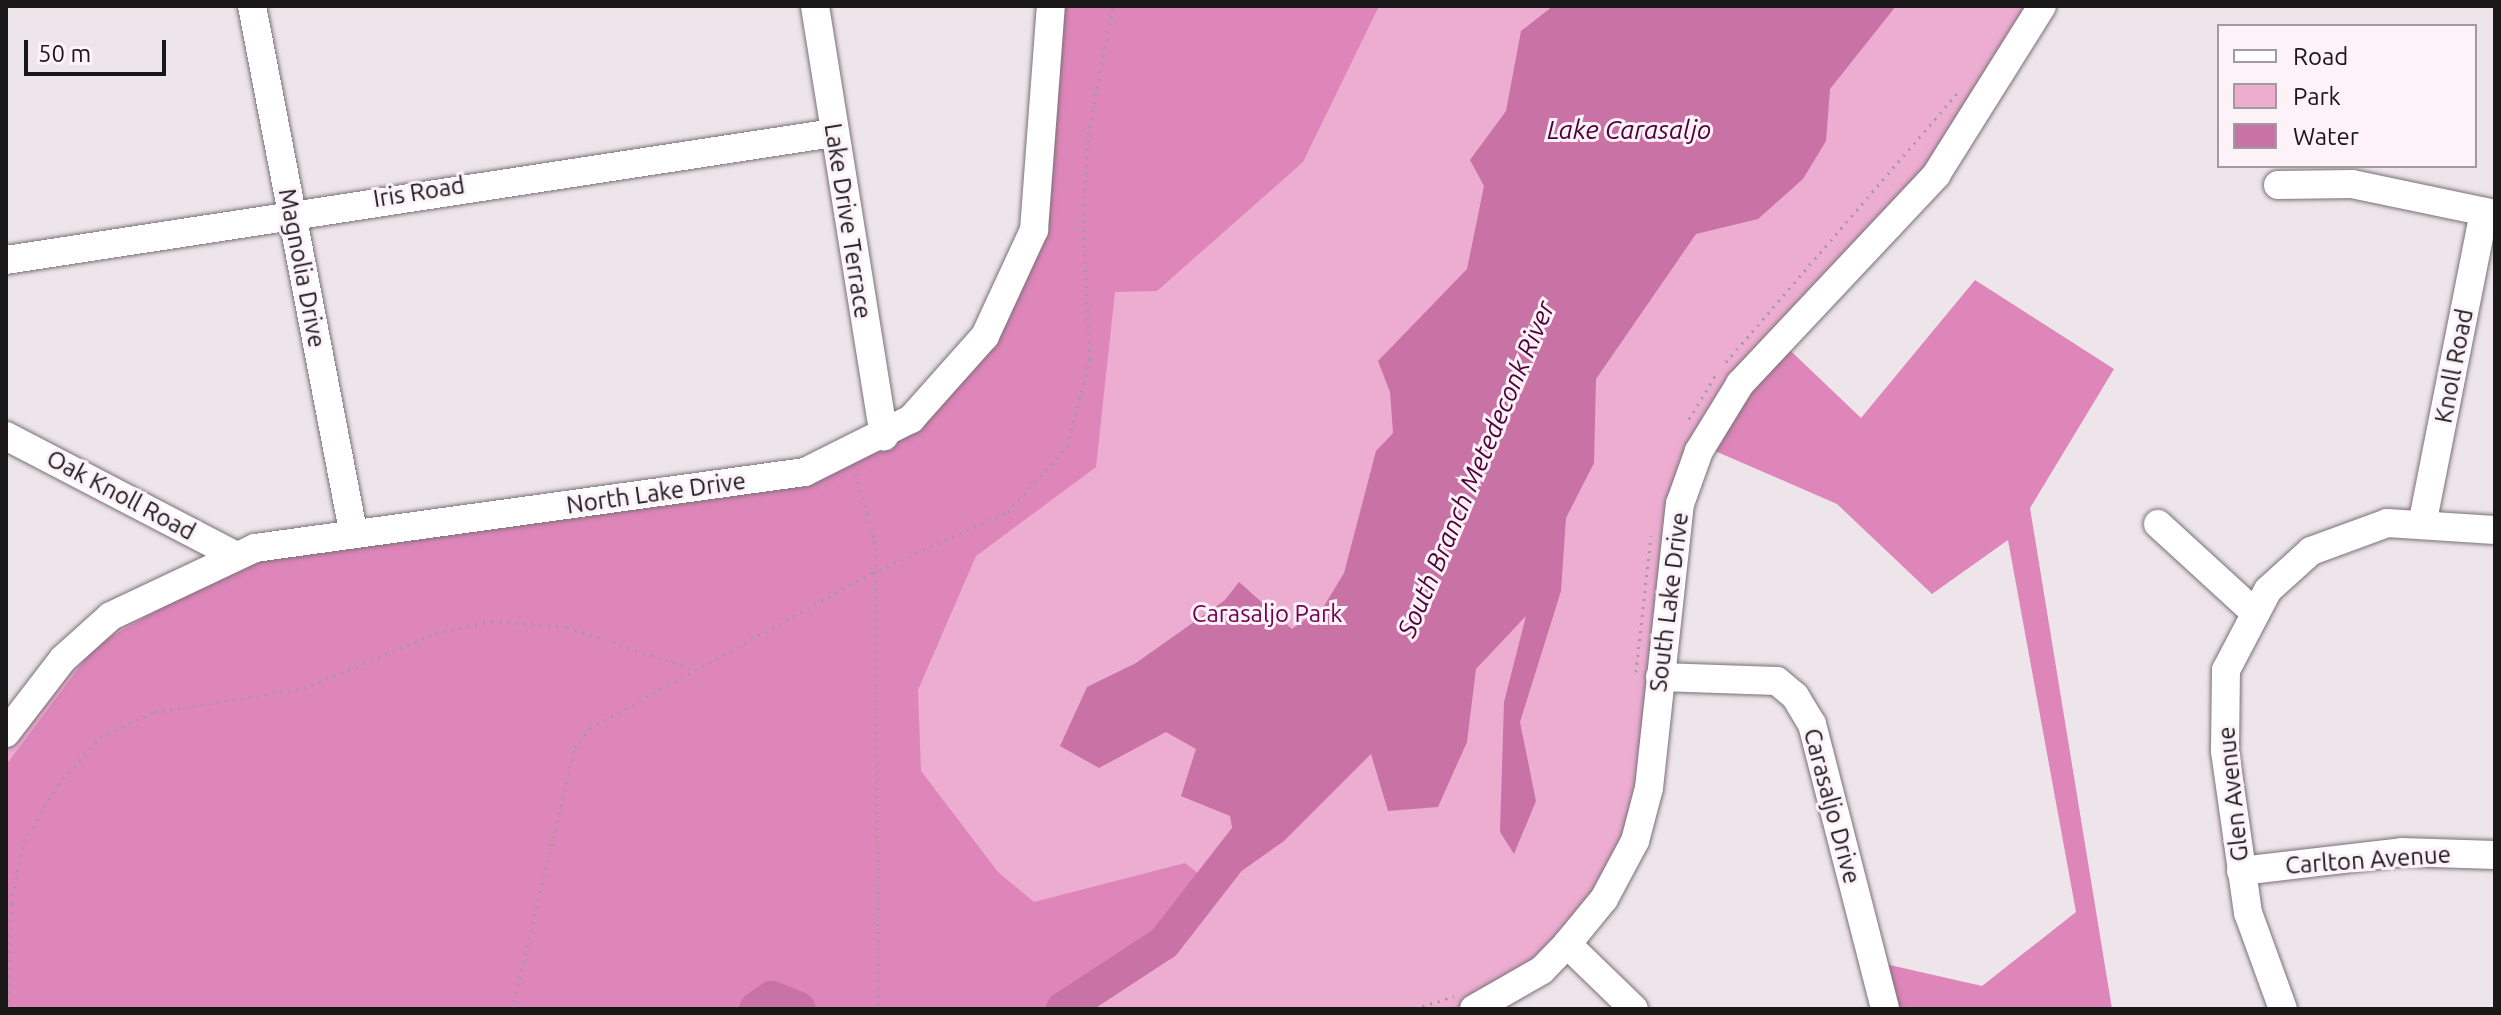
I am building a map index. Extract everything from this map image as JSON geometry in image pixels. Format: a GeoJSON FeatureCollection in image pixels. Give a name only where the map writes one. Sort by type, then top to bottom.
{"type":"FeatureCollection","features":[{"type":"Feature","properties":{"kind":"street","name":"Magnolia Drive"},"geometry":{"type":"LineString","coordinates":[[252,6],[353,531]]}},
{"type":"Feature","properties":{"kind":"street","name":"Lake Drive Terrace"},"geometry":{"type":"LineString","coordinates":[[815,6],[884,436]]}},
{"type":"Feature","properties":{"kind":"street","name":"North Lake Drive"},"geometry":{"type":"LineString","coordinates":[[6,733],[63,659],[111,616],[235,555],[353,531],[754,480],[848,456],[884,436],[948,382],[985,336],[1021,266],[1041,175],[1051,6]]}},
{"type":"Feature","properties":{"kind":"street","name":"South Lake Drive"},"geometry":{"type":"LineString","coordinates":[[1468,1001],[1542,970],[1604,899],[1635,841],[1648,678],[1680,504],[1699,451],[1740,384],[1936,175],[2004,77],[2042,6]]}},
{"type":"Feature","properties":{"kind":"street","name":"Iris Road"},"geometry":{"type":"LineString","coordinates":[[6,260],[291,212],[833,133]]}},
{"type":"Feature","properties":{"kind":"street"},"geometry":{"type":"LineString","coordinates":[[2278,185],[2352,184],[2490,213]]}},
{"type":"Feature","properties":{"kind":"street","name":"Knoll Road"},"geometry":{"type":"LineString","coordinates":[[2423,520],[2490,213]]}},
{"type":"Feature","properties":{"kind":"street","name":"Oak Knoll Road"},"geometry":{"type":"LineString","coordinates":[[6,436],[235,555]]}},
{"type":"Feature","properties":{"kind":"street","name":"Glen Avenue"},"geometry":{"type":"LineString","coordinates":[[2283,1009],[2248,913],[2225,751],[2226,670],[2254,612],[2311,551],[2387,523],[2423,520],[2495,530]]}},
{"type":"Feature","properties":{"kind":"street"},"geometry":{"type":"LineString","coordinates":[[2158,524],[2254,612]]}},
{"type":"Feature","properties":{"kind":"street","name":"Carasaljo Drive"},"geometry":{"type":"LineString","coordinates":[[1648,678],[1777,681],[1795,696],[1812,724],[1885,1009]]}},
{"type":"Feature","properties":{"kind":"street","name":"Carlton Avenue"},"geometry":{"type":"LineString","coordinates":[[2241,871],[2402,852],[2495,855]]}},
{"type":"Feature","properties":{"kind":"street"},"geometry":{"type":"LineString","coordinates":[[1567,944],[1634,1009]]}},
{"type":"Feature","properties":{"kind":"path"},"geometry":{"type":"LineString","coordinates":[[512,1009],[575,748],[590,728],[872,573],[1008,512],[1067,446],[1090,359],[1083,222],[1088,135],[1113,6]]}},
{"type":"Feature","properties":{"kind":"path"},"geometry":{"type":"LineString","coordinates":[[1684,430],[1715,375],[1962,88]]}},
{"type":"Feature","properties":{"kind":"path"},"geometry":{"type":"LineString","coordinates":[[848,456],[871,508],[881,837],[878,1009]]}},
{"type":"Feature","properties":{"kind":"path"},"geometry":{"type":"LineString","coordinates":[[1648,678],[1654,528]]}},
{"type":"Feature","properties":{"kind":"path"},"geometry":{"type":"LineString","coordinates":[[9,1009],[11,903],[24,841],[58,785],[100,737],[154,712],[304,688],[436,633],[492,621],[567,627],[694,669]]}},
{"type":"Feature","properties":{"kind":"path"},"geometry":{"type":"LineString","coordinates":[[1415,1009],[1468,1001]]}},
{"type":"Feature","properties":{"kind":"green space","name":"Carasaljo Park"},"geometry":{"type":"Polygon","coordinates":[[[1051,6],[2042,6],[2004,77],[1699,451],[1649,788],[1604,899],[1474,1009],[6,1009],[6,733],[134,600],[754,480],[911,419],[1021,266],[1051,6]]]}},
{"type":"Feature","properties":{"kind":"shaded area"},"geometry":{"type":"Polygon","coordinates":[[[1038,6],[1379,6],[1303,162],[1157,291],[1115,292],[1096,467],[976,556],[918,690],[921,771],[998,872],[1034,902],[1185,863],[1212,884],[1188,918],[1076,1009],[6,1009],[6,765],[96,645],[283,540],[848,463],[950,384],[1030,228],[1038,6]]]}},
{"type":"Feature","properties":{"kind":"shaded area"},"geometry":{"type":"Polygon","coordinates":[[[1975,280],[2114,369],[2030,508],[2112,1009],[1892,1009],[1881,963],[1982,986],[2076,912],[2008,540],[1932,594],[1837,504],[1699,444],[1772,333],[1861,418],[1975,280]]]}},
{"type":"Feature","properties":{"kind":"water","name":"Lake Carasaljo"},"geometry":{"type":"Polygon","coordinates":[[[1553,6],[1896,6],[1830,89],[1826,141],[1803,179],[1758,219],[1696,234],[1596,379],[1594,463],[1566,518],[1561,591],[1520,722],[1536,801],[1514,854],[1500,832],[1504,702],[1526,616],[1476,669],[1467,742],[1438,807],[1388,811],[1371,754],[1284,841],[1240,872],[1230,816],[1181,796],[1196,749],[1166,732],[1099,768],[1060,746],[1087,687],[1136,663],[1225,600],[1239,582],[1292,629],[1324,606],[1344,573],[1376,451],[1393,433],[1390,392],[1378,361],[1467,269],[1484,186],[1470,160],[1506,111],[1521,31],[1553,6]]]}},
{"type":"Feature","properties":{"kind":"waterway","name":"South Branch Metedeconk River"},"geometry":{"type":"LineString","coordinates":[[1063,1009],[1164,943],[1266,812]]}},
{"type":"Feature","properties":{"kind":"waterway","name":"South Branch Metedeconk River"},"geometry":{"type":"LineString","coordinates":[[756,1009],[772,998],[799,1009]]}}]}
